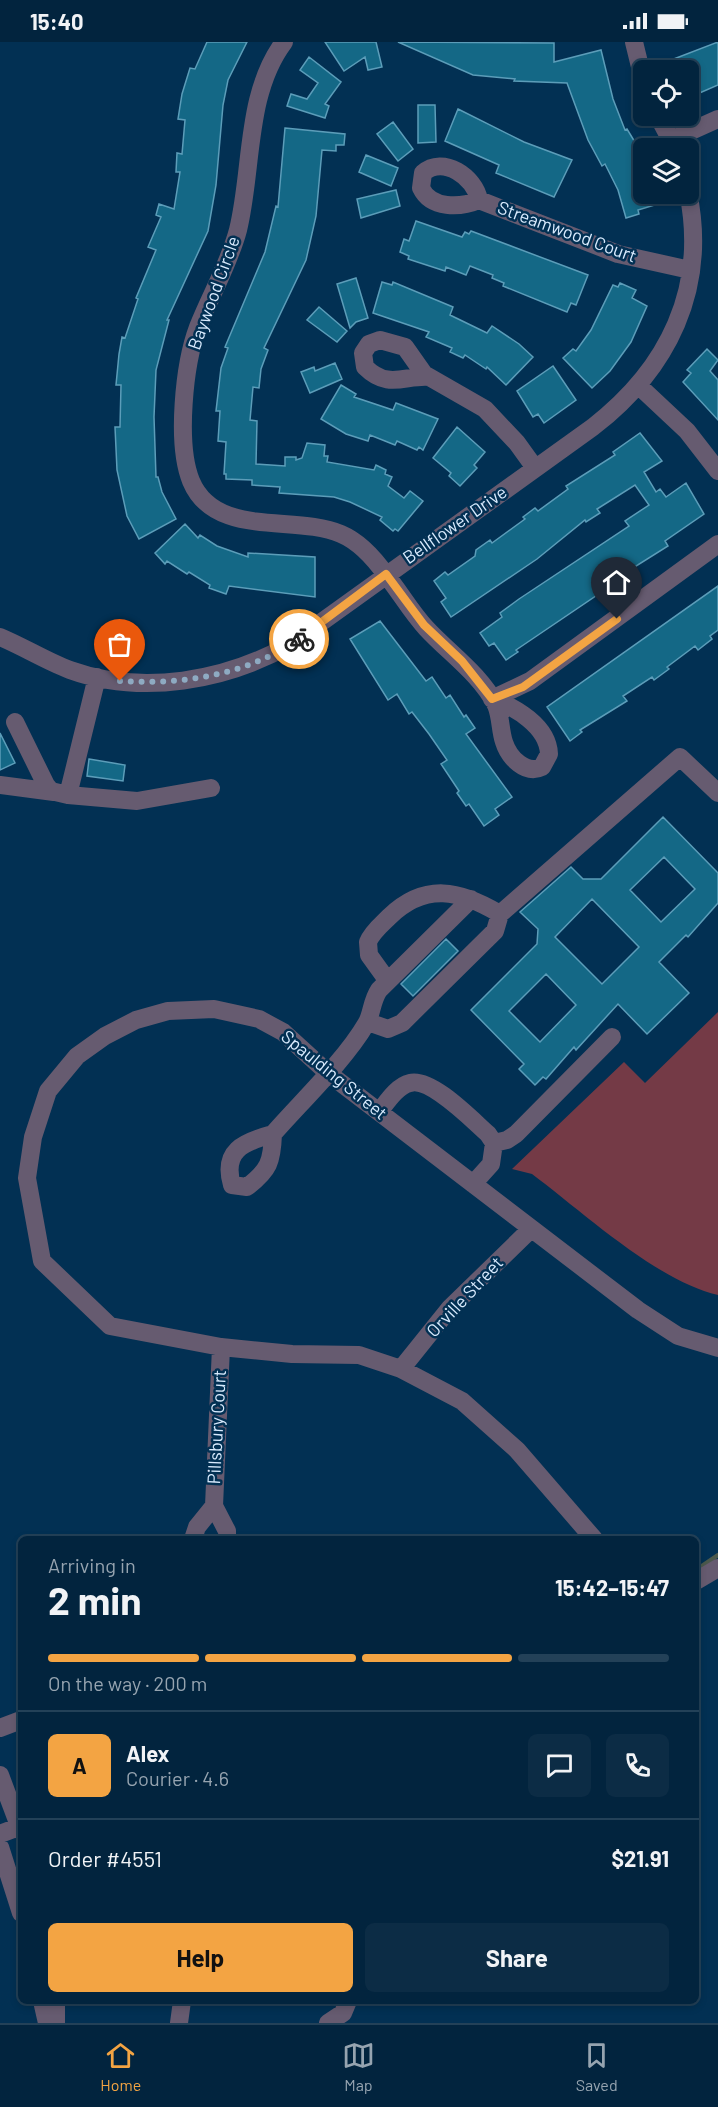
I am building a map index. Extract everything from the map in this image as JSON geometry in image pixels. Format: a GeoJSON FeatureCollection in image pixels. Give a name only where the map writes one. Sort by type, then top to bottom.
{"type":"FeatureCollection","features":[{"type":"Feature","properties":{"kind":"street","name":"Baywood Circle"},"geometry":{"type":"LineString","coordinates":[[284,42],[269,68],[260,93],[237,232],[191,353],[184,418],[188,472],[201,497],[219,512],[240,519],[340,533],[360,545],[386,574],[424,625],[462,661],[492,699],[530,681],[718,544]]}},
{"type":"Feature","properties":{"kind":"street"},"geometry":{"type":"LineString","coordinates":[[634,42],[638,60]]}},
{"type":"Feature","properties":{"kind":"street"},"geometry":{"type":"LineString","coordinates":[[683,138],[718,118]]}},
{"type":"Feature","properties":{"kind":"street","name":"Streamwood Court"},"geometry":{"type":"LineString","coordinates":[[479,200],[618,254],[690,270]]}},
{"type":"Feature","properties":{"kind":"street","name":"Bellflower Drive"},"geometry":{"type":"LineString","coordinates":[[0,637],[50,662],[97,677],[143,682],[188,680],[253,663],[298,640],[608,415],[639,386],[673,334],[685,298],[690,270],[692,225],[689,204]]}},
{"type":"Feature","properties":{"kind":"street"},"geometry":{"type":"LineString","coordinates":[[429,377],[485,409],[517,443],[536,468]]}},
{"type":"Feature","properties":{"kind":"street"},"geometry":{"type":"LineString","coordinates":[[639,386],[687,430],[718,471]]}},
{"type":"Feature","properties":{"kind":"street"},"geometry":{"type":"LineString","coordinates":[[61,793],[97,677]]}},
{"type":"Feature","properties":{"kind":"street"},"geometry":{"type":"LineString","coordinates":[[15,722],[46,785],[61,793]]}},
{"type":"Feature","properties":{"kind":"street"},"geometry":{"type":"LineString","coordinates":[[368,1022],[388,1029],[402,1023],[495,931],[500,914],[680,757],[718,794]]}},
{"type":"Feature","properties":{"kind":"street"},"geometry":{"type":"LineString","coordinates":[[0,785],[137,801],[211,788]]}},
{"type":"Feature","properties":{"kind":"street"},"geometry":{"type":"LineString","coordinates":[[387,980],[369,955],[368,942],[397,910],[413,898],[453,894],[471,899],[500,914]]}},
{"type":"Feature","properties":{"kind":"street"},"geometry":{"type":"LineString","coordinates":[[273,1134],[328,1073],[368,1022],[375,996],[387,980],[471,899]]}},
{"type":"Feature","properties":{"kind":"street","name":"Spaulding Street"},"geometry":{"type":"LineString","coordinates":[[591,1536],[517,1450],[462,1401],[400,1368],[358,1355],[292,1354],[221,1347],[110,1326],[42,1261],[27,1178],[33,1137],[48,1091],[76,1056],[105,1036],[135,1020],[168,1011],[214,1009],[259,1019],[283,1032],[328,1073],[638,1310],[678,1336],[718,1348]]}},
{"type":"Feature","properties":{"kind":"street"},"geometry":{"type":"LineString","coordinates":[[494,1143],[507,1140],[516,1134],[612,1037]]}},
{"type":"Feature","properties":{"kind":"street"},"geometry":{"type":"LineString","coordinates":[[379,1112],[403,1086],[409,1083],[423,1083],[431,1086],[480,1127],[494,1143],[491,1164],[473,1184]]}},
{"type":"Feature","properties":{"kind":"street","name":"Orville Street"},"geometry":{"type":"LineString","coordinates":[[400,1368],[450,1308],[531,1229]]}},
{"type":"Feature","properties":{"kind":"street","name":"Pillsbury Court"},"geometry":{"type":"LineString","coordinates":[[214,1506],[221,1347]]}},
{"type":"Feature","properties":{"kind":"street"},"geometry":{"type":"LineString","coordinates":[[194,1536],[197,1527],[214,1506],[227,1531],[227,1536]]}},
{"type":"Feature","properties":{"kind":"street"},"geometry":{"type":"LineString","coordinates":[[699,1579],[718,1568]]}},
{"type":"Feature","properties":{"kind":"street"},"geometry":{"type":"LineString","coordinates":[[0,1728],[18,1721]]}},
{"type":"Feature","properties":{"kind":"street"},"geometry":{"type":"LineString","coordinates":[[0,1775],[18,1822]]}},
{"type":"Feature","properties":{"kind":"street"},"geometry":{"type":"LineString","coordinates":[[0,1834],[18,1828]]}},
{"type":"Feature","properties":{"kind":"street"},"geometry":{"type":"LineString","coordinates":[[0,1847],[18,1904]]}},
{"type":"Feature","properties":{"kind":"street"},"geometry":{"type":"LineString","coordinates":[[43,2004],[47,2023]]}},
{"type":"Feature","properties":{"kind":"street"},"geometry":{"type":"LineString","coordinates":[[56,2004],[56,2023]]}},
{"type":"Feature","properties":{"kind":"street"},"geometry":{"type":"LineString","coordinates":[[179,2023],[182,2004]]}},
{"type":"Feature","properties":{"kind":"street"},"geometry":{"type":"LineString","coordinates":[[328,2023],[344,2013],[347,2004]]}},
{"type":"Feature","properties":{"kind":"shaded area"},"geometry":{"type":"Polygon","coordinates":[[[718,1012],[718,1295],[671,1276],[646,1261],[532,1174],[512,1169],[624,1062],[645,1083],[718,1012]]]}},
{"type":"Feature","properties":{"kind":"building"},"geometry":{"type":"Polygon","coordinates":[[[207,42],[247,42],[228,80],[223,105],[216,185],[208,231],[167,320],[169,320],[156,370],[154,417],[156,477],[158,477],[162,492],[176,519],[139,539],[127,516],[117,470],[115,427],[120,427],[121,385],[116,385],[119,354],[122,337],[125,338],[138,299],[136,298],[156,250],[148,247],[161,217],[156,215],[159,204],[174,209],[180,172],[176,172],[177,153],[182,154],[185,120],[178,119],[182,94],[190,68],[195,69],[207,42]]]}},
{"type":"Feature","properties":{"kind":"building"},"geometry":{"type":"Polygon","coordinates":[[[325,42],[376,42],[382,67],[368,70],[365,57],[344,71],[325,42]]]}},
{"type":"Feature","properties":{"kind":"building"},"geometry":{"type":"Polygon","coordinates":[[[398,42],[554,43],[554,62],[601,50],[613,99],[625,130],[627,129],[633,139],[633,204],[658,204],[638,210],[639,214],[626,218],[618,190],[605,164],[602,166],[588,140],[567,83],[514,81],[515,79],[473,75],[398,42]]]}},
{"type":"Feature","properties":{"kind":"building"},"geometry":{"type":"Polygon","coordinates":[[[718,42],[718,85],[699,93],[699,60],[671,60],[718,42]]]}},
{"type":"Feature","properties":{"kind":"building"},"geometry":{"type":"Polygon","coordinates":[[[309,57],[341,82],[325,104],[329,106],[325,118],[287,106],[291,94],[307,99],[318,83],[300,70],[309,57]]]}},
{"type":"Feature","properties":{"kind":"building"},"geometry":{"type":"Polygon","coordinates":[[[418,105],[435,105],[436,142],[418,143],[418,105]]]}},
{"type":"Feature","properties":{"kind":"building"},"geometry":{"type":"Polygon","coordinates":[[[458,109],[524,142],[572,160],[554,197],[496,173],[499,165],[445,141],[458,109]]]}},
{"type":"Feature","properties":{"kind":"building"},"geometry":{"type":"Polygon","coordinates":[[[393,122],[413,149],[398,161],[377,134],[393,122]]]}},
{"type":"Feature","properties":{"kind":"building"},"geometry":{"type":"Polygon","coordinates":[[[285,128],[345,134],[344,145],[336,145],[336,151],[322,150],[316,216],[306,260],[264,348],[268,350],[261,369],[259,388],[253,387],[250,420],[257,421],[256,464],[285,466],[285,457],[296,457],[296,460],[302,458],[307,443],[325,445],[324,456],[328,456],[327,462],[374,470],[376,465],[386,470],[385,474],[392,477],[388,486],[404,498],[410,491],[423,501],[398,531],[395,529],[393,531],[380,520],[382,517],[350,502],[334,497],[279,493],[280,487],[252,485],[252,480],[226,479],[226,474],[224,474],[226,442],[218,441],[220,411],[216,411],[221,368],[228,348],[225,347],[265,252],[276,206],[278,207],[285,128]]]}},
{"type":"Feature","properties":{"kind":"building"},"geometry":{"type":"Polygon","coordinates":[[[366,155],[398,168],[391,186],[359,172],[366,155]]]}},
{"type":"Feature","properties":{"kind":"building"},"geometry":{"type":"Polygon","coordinates":[[[396,190],[400,206],[361,218],[357,199],[396,190]]]}},
{"type":"Feature","properties":{"kind":"building"},"geometry":{"type":"Polygon","coordinates":[[[416,221],[462,237],[465,232],[469,234],[471,231],[588,275],[576,305],[571,303],[567,312],[503,286],[504,283],[492,278],[493,275],[470,266],[466,275],[446,267],[445,271],[408,259],[409,256],[400,252],[404,239],[409,241],[416,221]]]}},
{"type":"Feature","properties":{"kind":"building"},"geometry":{"type":"Polygon","coordinates":[[[356,278],[368,318],[356,322],[350,328],[337,284],[356,278]]]}},
{"type":"Feature","properties":{"kind":"building"},"geometry":{"type":"Polygon","coordinates":[[[382,282],[392,285],[393,282],[453,307],[450,315],[487,333],[492,326],[519,344],[533,357],[506,385],[487,367],[486,369],[465,355],[463,358],[450,352],[452,348],[426,337],[429,332],[373,313],[382,282]]]}},
{"type":"Feature","properties":{"kind":"building"},"geometry":{"type":"Polygon","coordinates":[[[620,283],[636,290],[632,298],[647,306],[631,342],[610,371],[592,388],[563,358],[573,349],[576,351],[591,330],[613,285],[618,287],[620,283]]]}},
{"type":"Feature","properties":{"kind":"building"},"geometry":{"type":"Polygon","coordinates":[[[319,307],[347,331],[337,342],[307,320],[319,307]]]}},
{"type":"Feature","properties":{"kind":"building"},"geometry":{"type":"Polygon","coordinates":[[[707,349],[718,360],[710,371],[718,380],[718,420],[683,382],[691,373],[687,370],[707,349]]]}},
{"type":"Feature","properties":{"kind":"building"},"geometry":{"type":"Polygon","coordinates":[[[335,363],[342,379],[310,393],[301,372],[314,367],[315,371],[335,363]]]}},
{"type":"Feature","properties":{"kind":"building"},"geometry":{"type":"Polygon","coordinates":[[[553,366],[576,400],[544,423],[538,414],[533,417],[517,391],[553,366]]]}},
{"type":"Feature","properties":{"kind":"building"},"geometry":{"type":"Polygon","coordinates":[[[341,385],[356,394],[354,397],[393,410],[396,403],[438,419],[423,450],[419,447],[417,450],[397,441],[395,445],[370,435],[368,441],[346,434],[321,419],[341,385]]]}},
{"type":"Feature","properties":{"kind":"building"},"geometry":{"type":"Polygon","coordinates":[[[457,427],[485,452],[474,465],[477,468],[460,486],[449,476],[451,473],[433,458],[457,427]]]}},
{"type":"Feature","properties":{"kind":"building"},"geometry":{"type":"Polygon","coordinates":[[[640,433],[662,461],[644,472],[656,492],[660,489],[666,497],[686,483],[704,514],[665,541],[668,546],[601,588],[603,591],[516,650],[518,652],[506,660],[494,643],[489,646],[480,633],[502,617],[500,613],[519,599],[629,526],[625,521],[649,505],[635,485],[597,509],[600,513],[586,522],[585,520],[537,559],[451,617],[441,602],[446,598],[434,581],[445,572],[448,575],[475,556],[476,550],[490,540],[492,543],[525,519],[523,517],[535,508],[538,511],[568,489],[566,486],[615,455],[613,452],[640,433]]]}},
{"type":"Feature","properties":{"kind":"building"},"geometry":{"type":"Polygon","coordinates":[[[185,524],[198,538],[200,535],[217,546],[248,557],[248,553],[315,557],[315,597],[229,586],[226,594],[209,588],[210,585],[167,561],[165,564],[155,553],[185,524]]]}},
{"type":"Feature","properties":{"kind":"building"},"geometry":{"type":"Polygon","coordinates":[[[718,586],[718,630],[710,636],[712,639],[698,650],[695,646],[654,680],[652,677],[623,696],[627,701],[580,730],[582,732],[570,741],[547,707],[718,586]]]}},
{"type":"Feature","properties":{"kind":"building"},"geometry":{"type":"Polygon","coordinates":[[[380,621],[426,681],[432,677],[446,698],[450,695],[464,717],[466,715],[475,728],[466,734],[512,797],[495,809],[499,815],[484,826],[469,804],[466,806],[457,793],[459,791],[441,764],[447,760],[429,734],[412,712],[409,714],[397,694],[388,700],[350,639],[380,621]]]}},
{"type":"Feature","properties":{"kind":"building"},"geometry":{"type":"Polygon","coordinates":[[[0,733],[15,763],[0,770],[0,733]]]}},
{"type":"Feature","properties":{"kind":"building"},"geometry":{"type":"Polygon","coordinates":[[[89,759],[125,765],[123,781],[87,776],[89,759]]]}},
{"type":"Feature","properties":{"kind":"building"},"geometry":{"type":"Polygon","coordinates":[[[663,817],[718,873],[718,903],[688,937],[686,935],[659,962],[689,993],[647,1034],[618,1004],[576,1050],[574,1047],[546,1079],[543,1077],[535,1085],[519,1069],[524,1064],[471,1010],[537,944],[538,929],[520,912],[571,867],[583,879],[601,879],[663,817]],[[664,857],[630,890],[661,922],[695,889],[664,857]],[[592,899],[555,937],[602,984],[639,947],[592,899]],[[546,974],[509,1011],[540,1042],[576,1005],[546,974]]]}},
{"type":"Feature","properties":{"kind":"building"},"geometry":{"type":"Polygon","coordinates":[[[446,939],[458,951],[413,996],[401,984],[446,939]]]}},
{"type":"Feature","properties":{"kind":"waterway"},"geometry":{"type":"LineString","coordinates":[[699,1568],[718,1555]]}},
{"type":"Feature","properties":{"kind":"way so far"},"geometry":{"type":"LineString","coordinates":[[120,681],[164,682],[212,676],[253,663],[299,639]]}},
{"type":"Feature","properties":{"kind":"route"},"geometry":{"type":"LineString","coordinates":[[299,639],[386,574],[424,625],[462,661],[492,699],[523,687],[617,619]]}}]}
